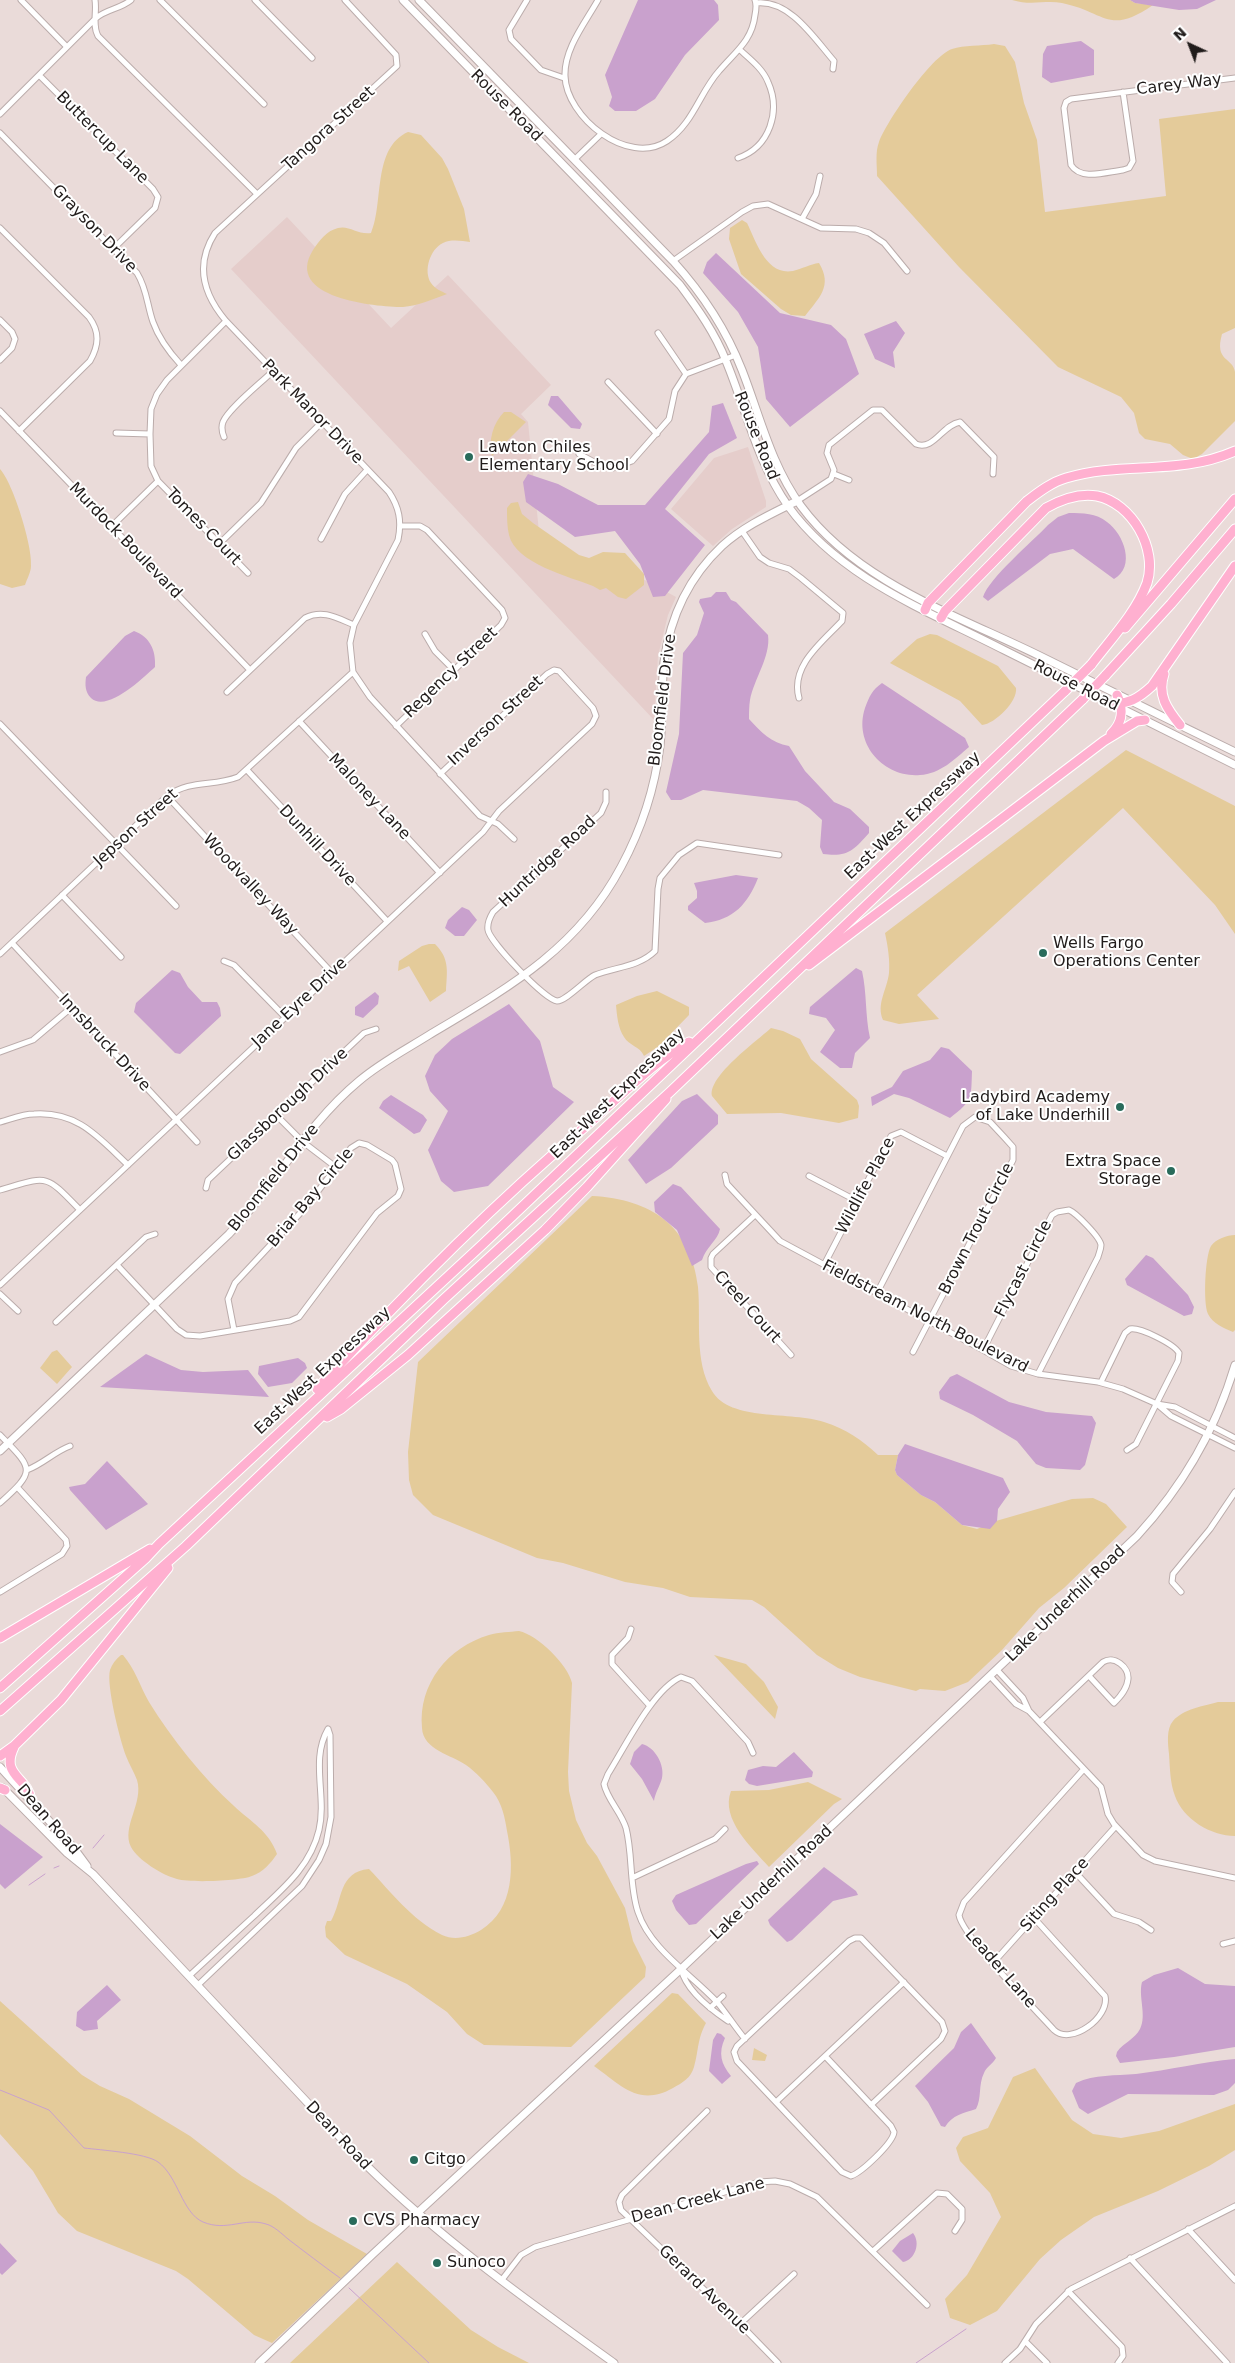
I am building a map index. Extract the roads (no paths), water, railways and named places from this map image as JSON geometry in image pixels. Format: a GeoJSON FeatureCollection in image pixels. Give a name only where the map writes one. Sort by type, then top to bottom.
{"type":"FeatureCollection","features":[{"type":"Feature","properties":{"kind":"highway"},"geometry":{"type":"LineString","coordinates":[[926,607],[1027,501],[1042,489],[1065,478],[1093,472],[1192,465],[1235,451]]}},
{"type":"Feature","properties":{"kind":"highway"},"geometry":{"type":"LineString","coordinates":[[943,614],[1046,508],[1061,499],[1078,496],[1098,496],[1115,504],[1134,521],[1144,537],[1150,569],[1146,583],[1132,610],[1091,665]]}},
{"type":"Feature","properties":{"kind":"highway","name":"East-West Expressway"},"geometry":{"type":"LineString","coordinates":[[0,1688],[145,1559],[305,1407],[483,1244],[1065,691],[1148,604],[1235,499]]}},
{"type":"Feature","properties":{"kind":"highway","name":"East-West Expressway"},"geometry":{"type":"LineString","coordinates":[[0,1711],[186,1546],[444,1299],[670,1092],[1083,700],[1171,604],[1235,529]]}},
{"type":"Feature","properties":{"kind":"highway"},"geometry":{"type":"LineString","coordinates":[[1122,707],[1141,696],[1152,686],[1235,566]]}},
{"type":"Feature","properties":{"kind":"highway"},"geometry":{"type":"LineString","coordinates":[[1166,668],[1161,683],[1162,694],[1165,705],[1180,725]]}},
{"type":"Feature","properties":{"kind":"highway"},"geometry":{"type":"LineString","coordinates":[[1104,741],[1120,722],[1122,707],[1117,695]]}},
{"type":"Feature","properties":{"kind":"highway"},"geometry":{"type":"LineString","coordinates":[[1111,703],[1122,707]]}},
{"type":"Feature","properties":{"kind":"highway"},"geometry":{"type":"LineString","coordinates":[[798,972],[816,961],[1104,741],[1137,721],[1145,720]]}},
{"type":"Feature","properties":{"kind":"highway"},"geometry":{"type":"LineString","coordinates":[[305,1407],[316,1391],[405,1294],[532,1173],[634,1084],[679,1048],[698,1038]]}},
{"type":"Feature","properties":{"kind":"highway"},"geometry":{"type":"LineString","coordinates":[[316,1423],[341,1409],[457,1312],[565,1210],[663,1104],[670,1092]]}},
{"type":"Feature","properties":{"kind":"highway"},"geometry":{"type":"LineString","coordinates":[[0,1638],[159,1544]]}},
{"type":"Feature","properties":{"kind":"highway"},"geometry":{"type":"LineString","coordinates":[[0,1756],[14,1746],[82,1675],[186,1546]]}},
{"type":"Feature","properties":{"kind":"highway"},"geometry":{"type":"LineString","coordinates":[[14,1746],[8,1760],[10,1772],[30,1794],[31,1800]]}},
{"type":"Feature","properties":{"kind":"street"},"geometry":{"type":"LineString","coordinates":[[21,0],[67,47]]}},
{"type":"Feature","properties":{"kind":"street"},"geometry":{"type":"LineString","coordinates":[[95,0],[95,31],[98,36],[257,194]]}},
{"type":"Feature","properties":{"kind":"street"},"geometry":{"type":"LineString","coordinates":[[0,114],[96,18],[108,10],[124,6],[131,0]]}},
{"type":"Feature","properties":{"kind":"street"},"geometry":{"type":"LineString","coordinates":[[160,0],[264,104]]}},
{"type":"Feature","properties":{"kind":"street"},"geometry":{"type":"LineString","coordinates":[[254,0],[312,58]]}},
{"type":"Feature","properties":{"kind":"street","name":"Tangora Street"},"geometry":{"type":"LineString","coordinates":[[257,194],[395,70],[398,62],[396,55],[345,0]]}},
{"type":"Feature","properties":{"kind":"street","name":"Rouse Road"},"geometry":{"type":"LineString","coordinates":[[403,0],[680,285],[706,321],[726,359],[762,460],[788,506],[810,532],[842,562],[884,590],[943,614],[1131,701],[1235,752]]}},
{"type":"Feature","properties":{"kind":"street","name":"Rouse Road"},"geometry":{"type":"LineString","coordinates":[[419,0],[673,261],[704,299],[722,326],[736,355],[768,446],[798,501],[820,529],[846,553],[926,607]]}},
{"type":"Feature","properties":{"kind":"street"},"geometry":{"type":"LineString","coordinates":[[527,0],[510,30],[512,39],[541,70],[564,78]]}},
{"type":"Feature","properties":{"kind":"street"},"geometry":{"type":"LineString","coordinates":[[598,0],[570,50],[565,65],[564,78],[569,95],[578,110],[601,134],[616,144],[631,147],[650,147],[666,142],[678,132],[693,113],[718,72],[749,38],[754,25],[756,2],[769,2],[780,6],[797,20],[834,61],[833,69]]}},
{"type":"Feature","properties":{"kind":"street"},"geometry":{"type":"LineString","coordinates":[[738,158],[751,154],[763,141],[772,123],[775,108],[768,81],[762,71],[740,50]]}},
{"type":"Feature","properties":{"kind":"street","name":"Buttercup Lane"},"geometry":{"type":"LineString","coordinates":[[39,75],[153,189],[158,197],[155,208],[114,248]]}},
{"type":"Feature","properties":{"kind":"street","name":"Carey Way"},"geometry":{"type":"LineString","coordinates":[[1123,92],[1133,161],[1129,168],[1081,175],[1075,172],[1071,165],[1064,108],[1066,102],[1071,99],[1123,92],[1235,78]]}},
{"type":"Feature","properties":{"kind":"street","name":"Grayson Drive"},"geometry":{"type":"LineString","coordinates":[[0,133],[137,273],[147,294],[152,321],[159,336],[181,365]]}},
{"type":"Feature","properties":{"kind":"street"},"geometry":{"type":"LineString","coordinates":[[575,159],[601,134]]}},
{"type":"Feature","properties":{"kind":"street"},"geometry":{"type":"LineString","coordinates":[[802,220],[816,194],[820,176]]}},
{"type":"Feature","properties":{"kind":"street","name":"Park Manor Drive"},"geometry":{"type":"LineString","coordinates":[[257,194],[215,233],[208,244],[203,271],[205,288],[214,308],[395,501],[401,526]]}},
{"type":"Feature","properties":{"kind":"street"},"geometry":{"type":"LineString","coordinates":[[673,261],[753,206],[768,204],[821,228],[856,229],[869,233],[884,243],[907,271]]}},
{"type":"Feature","properties":{"kind":"street"},"geometry":{"type":"LineString","coordinates":[[0,228],[89,317],[95,326],[98,338],[97,350],[90,360],[20,431]]}},
{"type":"Feature","properties":{"kind":"street"},"geometry":{"type":"LineString","coordinates":[[0,320],[12,332],[15,339],[12,348],[0,360]]}},
{"type":"Feature","properties":{"kind":"street"},"geometry":{"type":"LineString","coordinates":[[112,526],[158,481],[151,466],[150,434],[151,409],[157,394],[181,365],[226,321]]}},
{"type":"Feature","properties":{"kind":"street"},"geometry":{"type":"LineString","coordinates":[[658,333],[686,374]]}},
{"type":"Feature","properties":{"kind":"street"},"geometry":{"type":"LineString","coordinates":[[579,454],[600,465],[613,468],[624,466],[632,461],[669,419],[675,391],[686,374],[736,355]]}},
{"type":"Feature","properties":{"kind":"street"},"geometry":{"type":"LineString","coordinates":[[224,437],[222,430],[223,422],[229,413],[273,371]]}},
{"type":"Feature","properties":{"kind":"street"},"geometry":{"type":"LineString","coordinates":[[608,382],[657,434]]}},
{"type":"Feature","properties":{"kind":"street"},"geometry":{"type":"LineString","coordinates":[[849,480],[834,474],[827,453],[829,445],[873,410],[882,410],[916,444],[922,447],[929,444],[952,423],[960,422],[994,457],[993,474]]}},
{"type":"Feature","properties":{"kind":"street","name":"Murdock Boulevard"},"geometry":{"type":"LineString","coordinates":[[0,411],[250,670]]}},
{"type":"Feature","properties":{"kind":"street"},"geometry":{"type":"LineString","coordinates":[[219,544],[261,503],[296,448],[322,422]]}},
{"type":"Feature","properties":{"kind":"street"},"geometry":{"type":"LineString","coordinates":[[116,433],[150,434]]}},
{"type":"Feature","properties":{"kind":"street"},"geometry":{"type":"LineString","coordinates":[[321,539],[345,494],[367,470]]}},
{"type":"Feature","properties":{"kind":"street"},"geometry":{"type":"LineString","coordinates":[[798,501],[813,492],[834,474]]}},
{"type":"Feature","properties":{"kind":"street","name":"Tomes Court"},"geometry":{"type":"LineString","coordinates":[[158,481],[248,574]]}},
{"type":"Feature","properties":{"kind":"street","name":"Bloomfield Drive"},"geometry":{"type":"LineString","coordinates":[[0,1451],[244,1218],[328,1110],[361,1079],[388,1060],[526,976],[553,953],[576,929],[607,890],[622,866],[641,820],[655,772],[660,745],[664,664],[668,638],[674,617],[692,582],[724,544],[742,531],[798,501]]}},
{"type":"Feature","properties":{"kind":"street"},"geometry":{"type":"LineString","coordinates":[[401,526],[398,540],[354,625],[350,643],[353,672],[370,698],[480,816],[498,824],[514,839]]}},
{"type":"Feature","properties":{"kind":"street","name":"Regency Street"},"geometry":{"type":"LineString","coordinates":[[396,726],[502,625],[504,618],[502,610],[427,530],[420,526],[401,526]]}},
{"type":"Feature","properties":{"kind":"street"},"geometry":{"type":"LineString","coordinates":[[742,531],[760,557],[769,563],[789,569],[843,613],[842,621],[808,658],[800,671],[797,690],[799,698]]}},
{"type":"Feature","properties":{"kind":"street"},"geometry":{"type":"LineString","coordinates":[[227,692],[305,618],[314,613],[322,612],[354,625]]}},
{"type":"Feature","properties":{"kind":"street","name":"Rouse Road"},"geometry":{"type":"LineString","coordinates":[[943,614],[1111,703]]}},
{"type":"Feature","properties":{"kind":"street"},"geometry":{"type":"LineString","coordinates":[[425,634],[435,651],[454,670]]}},
{"type":"Feature","properties":{"kind":"street","name":"Jane Eyre Drive"},"geometry":{"type":"LineString","coordinates":[[0,1285],[440,872],[592,724],[596,716],[593,708],[559,671],[554,670]]}},
{"type":"Feature","properties":{"kind":"street","name":"Inverson Street"},"geometry":{"type":"LineString","coordinates":[[440,774],[554,670]]}},
{"type":"Feature","properties":{"kind":"street","name":"Jepson Street"},"geometry":{"type":"LineString","coordinates":[[0,954],[167,796],[188,785],[228,780],[248,770],[353,672]]}},
{"type":"Feature","properties":{"kind":"street","name":"Rouse Road"},"geometry":{"type":"LineString","coordinates":[[1122,707],[1235,765]]}},
{"type":"Feature","properties":{"kind":"street","name":"Maloney Lane"},"geometry":{"type":"LineString","coordinates":[[299,721],[440,872]]}},
{"type":"Feature","properties":{"kind":"street"},"geometry":{"type":"LineString","coordinates":[[0,724],[176,906]]}},
{"type":"Feature","properties":{"kind":"street","name":"Dunhill Drive"},"geometry":{"type":"LineString","coordinates":[[248,770],[387,921]]}},
{"type":"Feature","properties":{"kind":"street","name":"Huntridge Road"},"geometry":{"type":"LineString","coordinates":[[526,976],[493,941],[488,930],[489,920],[493,912],[601,813],[606,802],[606,792]]}},
{"type":"Feature","properties":{"kind":"street","name":"Woodvalley Way"},"geometry":{"type":"LineString","coordinates":[[167,796],[332,973]]}},
{"type":"Feature","properties":{"kind":"street"},"geometry":{"type":"LineString","coordinates":[[526,976],[548,996],[558,1001],[595,975],[648,958],[655,951],[660,878],[689,846],[697,843],[779,855]]}},
{"type":"Feature","properties":{"kind":"street"},"geometry":{"type":"LineString","coordinates":[[62,895],[121,957]]}},
{"type":"Feature","properties":{"kind":"street","name":"Innsbruck Drive"},"geometry":{"type":"LineString","coordinates":[[12,943],[197,1142]]}},
{"type":"Feature","properties":{"kind":"street"},"geometry":{"type":"LineString","coordinates":[[224,961],[234,965],[285,1017]]}},
{"type":"Feature","properties":{"kind":"street"},"geometry":{"type":"LineString","coordinates":[[0,1052],[33,1040],[72,1007]]}},
{"type":"Feature","properties":{"kind":"street","name":"Glassborough Drive"},"geometry":{"type":"LineString","coordinates":[[206,1188],[208,1180],[364,1034],[376,1029]]}},
{"type":"Feature","properties":{"kind":"street"},"geometry":{"type":"LineString","coordinates":[[0,1122],[33,1114],[60,1114],[87,1127],[128,1165]]}},
{"type":"Feature","properties":{"kind":"street"},"geometry":{"type":"LineString","coordinates":[[277,1116],[303,1142],[337,1168]]}},
{"type":"Feature","properties":{"kind":"street","name":"Brown Trout Circle"},"geometry":{"type":"LineString","coordinates":[[877,1293],[963,1126],[969,1120],[981,1118],[990,1122],[1013,1147],[1013,1160],[930,1322]]}},
{"type":"Feature","properties":{"kind":"street","name":"Wildlife Place"},"geometry":{"type":"LineString","coordinates":[[824,1265],[890,1136],[896,1132],[901,1132],[947,1156]]}},
{"type":"Feature","properties":{"kind":"street","name":"Briar Bay Circle"},"geometry":{"type":"LineString","coordinates":[[117,1265],[154,1305],[186,1335],[200,1336],[290,1321],[299,1317],[378,1213],[398,1196],[401,1189],[395,1164],[367,1145],[359,1143],[351,1148],[305,1208],[293,1218],[230,1290],[228,1299],[234,1330]]}},
{"type":"Feature","properties":{"kind":"street","name":"Fieldstream North Boulevard"},"geometry":{"type":"LineString","coordinates":[[725,1175],[726,1184],[780,1241],[1011,1366],[1038,1374],[1101,1382],[1123,1389],[1157,1404],[1175,1407],[1235,1438]]}},
{"type":"Feature","properties":{"kind":"street"},"geometry":{"type":"LineString","coordinates":[[809,1176],[857,1201]]}},
{"type":"Feature","properties":{"kind":"street"},"geometry":{"type":"LineString","coordinates":[[0,1190],[41,1179],[53,1183],[80,1210]]}},
{"type":"Feature","properties":{"kind":"street","name":"Flycast Circle"},"geometry":{"type":"LineString","coordinates":[[983,1350],[1052,1215],[1069,1210],[1078,1216],[1100,1240],[1101,1246],[1098,1257],[1038,1374]]}},
{"type":"Feature","properties":{"kind":"street","name":"Creel Court"},"geometry":{"type":"LineString","coordinates":[[755,1214],[713,1254],[711,1258],[712,1267],[791,1355]]}},
{"type":"Feature","properties":{"kind":"street"},"geometry":{"type":"LineString","coordinates":[[56,1322],[146,1237],[155,1234]]}},
{"type":"Feature","properties":{"kind":"street"},"geometry":{"type":"LineString","coordinates":[[0,1294],[18,1312]]}},
{"type":"Feature","properties":{"kind":"street"},"geometry":{"type":"LineString","coordinates":[[913,1352],[930,1322]]}},
{"type":"Feature","properties":{"kind":"street"},"geometry":{"type":"LineString","coordinates":[[1101,1382],[1125,1334],[1133,1328],[1139,1329],[1174,1347],[1179,1354],[1178,1361],[1136,1444],[1127,1450]]}},
{"type":"Feature","properties":{"kind":"street","name":"Lake Underhill Road"},"geometry":{"type":"LineString","coordinates":[[259,2363],[681,1969],[997,1670],[1147,1525],[1178,1485],[1208,1434],[1235,1364]]}},
{"type":"Feature","properties":{"kind":"street","name":"Fieldstream North Boulevard"},"geometry":{"type":"LineString","coordinates":[[1157,1404],[1171,1416],[1235,1448]]}},
{"type":"Feature","properties":{"kind":"street"},"geometry":{"type":"LineString","coordinates":[[0,1435],[23,1460],[28,1470],[26,1477],[18,1488],[0,1503]]}},
{"type":"Feature","properties":{"kind":"street"},"geometry":{"type":"LineString","coordinates":[[28,1470],[40,1465],[57,1450],[70,1446]]}},
{"type":"Feature","properties":{"kind":"street"},"geometry":{"type":"LineString","coordinates":[[0,1592],[62,1554],[67,1546],[66,1540],[18,1488]]}},
{"type":"Feature","properties":{"kind":"street"},"geometry":{"type":"LineString","coordinates":[[1180,1592],[1173,1584],[1173,1574],[1207,1534],[1235,1492]]}},
{"type":"Feature","properties":{"kind":"street"},"geometry":{"type":"LineString","coordinates":[[631,1630],[627,1639],[612,1654],[612,1664],[650,1706]]}},
{"type":"Feature","properties":{"kind":"street"},"geometry":{"type":"LineString","coordinates":[[1040,1722],[1104,1661],[1110,1659],[1121,1665],[1128,1677],[1123,1693],[1114,1703],[1089,1676]]}},
{"type":"Feature","properties":{"kind":"street"},"geometry":{"type":"LineString","coordinates":[[997,1670],[1023,1698],[1029,1711]]}},
{"type":"Feature","properties":{"kind":"street"},"geometry":{"type":"LineString","coordinates":[[990,1676],[1016,1704],[1029,1711],[1101,1787],[1108,1814],[1116,1826],[1147,1858],[1235,1878]]}},
{"type":"Feature","properties":{"kind":"street"},"geometry":{"type":"LineString","coordinates":[[745,2038],[731,2023],[717,2002],[691,1975],[681,1969],[652,1938],[644,1925],[636,1905],[626,1831],[619,1810],[606,1791],[604,1782],[650,1706],[677,1679],[683,1677],[689,1678],[749,1743],[753,1753]]}},
{"type":"Feature","properties":{"kind":"street"},"geometry":{"type":"LineString","coordinates":[[189,1976],[280,1892],[306,1863],[320,1829],[322,1810],[320,1748],[328,1729],[330,1735],[331,1817],[326,1844],[319,1860],[302,1886],[198,1985]]}},
{"type":"Feature","properties":{"kind":"street","name":"Dean Road"},"geometry":{"type":"LineString","coordinates":[[0,1767],[73,1846],[93,1874],[366,2165],[417,2214],[501,2281],[614,2363]]}},
{"type":"Feature","properties":{"kind":"street","name":"Leader Lane"},"geometry":{"type":"LineString","coordinates":[[1034,1918],[1102,1993],[1106,2004],[1101,2014],[1075,2034],[1062,2035],[1055,2031],[993,1963],[961,1923],[959,1915],[961,1907],[1084,1769]]}},
{"type":"Feature","properties":{"kind":"street","name":"Dean Road"},"geometry":{"type":"LineString","coordinates":[[2,1788],[67,1854],[93,1874]]}},
{"type":"Feature","properties":{"kind":"street","name":"Siting Place"},"geometry":{"type":"LineString","coordinates":[[993,1963],[1116,1826]]}},
{"type":"Feature","properties":{"kind":"street"},"geometry":{"type":"LineString","coordinates":[[632,1878],[715,1839],[725,1829]]}},
{"type":"Feature","properties":{"kind":"street"},"geometry":{"type":"LineString","coordinates":[[1075,1872],[1114,1914],[1140,1922],[1151,1930]]}},
{"type":"Feature","properties":{"kind":"street"},"geometry":{"type":"LineString","coordinates":[[825,2056],[871,2105],[891,2126],[894,2137],[858,2172],[849,2176],[842,2172],[735,2058],[735,2049],[854,1938],[864,1940],[942,2023],[945,2032],[942,2039],[871,2105]]}},
{"type":"Feature","properties":{"kind":"street"},"geometry":{"type":"LineString","coordinates":[[1223,1944],[1235,1941]]}},
{"type":"Feature","properties":{"kind":"street"},"geometry":{"type":"LineString","coordinates":[[681,1969],[684,1980],[710,2008],[731,2023]]}},
{"type":"Feature","properties":{"kind":"street"},"geometry":{"type":"LineString","coordinates":[[776,2102],[904,1982]]}},
{"type":"Feature","properties":{"kind":"street"},"geometry":{"type":"LineString","coordinates":[[710,2008],[723,1996]]}},
{"type":"Feature","properties":{"kind":"street"},"geometry":{"type":"LineString","coordinates":[[630,2219],[621,2210],[619,2202],[622,2195],[707,2111]]}},
{"type":"Feature","properties":{"kind":"street","name":"Dean Creek Lane"},"geometry":{"type":"LineString","coordinates":[[501,2281],[521,2255],[531,2248],[749,2184],[780,2182],[800,2187],[817,2197],[927,2305]]}},
{"type":"Feature","properties":{"kind":"street"},"geometry":{"type":"LineString","coordinates":[[873,2251],[938,2192],[947,2194],[962,2209],[962,2220],[955,2230]]}},
{"type":"Feature","properties":{"kind":"street"},"geometry":{"type":"LineString","coordinates":[[1006,2363],[1025,2341],[1036,2324],[1068,2291],[1235,2206]]}},
{"type":"Feature","properties":{"kind":"street","name":"Gerard Avenue"},"geometry":{"type":"LineString","coordinates":[[630,2219],[778,2363]]}},
{"type":"Feature","properties":{"kind":"street"},"geometry":{"type":"LineString","coordinates":[[1188,2229],[1235,2280]]}},
{"type":"Feature","properties":{"kind":"street"},"geometry":{"type":"LineString","coordinates":[[1130,2258],[1228,2363]]}},
{"type":"Feature","properties":{"kind":"street"},"geometry":{"type":"LineString","coordinates":[[740,2324],[794,2274]]}},
{"type":"Feature","properties":{"kind":"street"},"geometry":{"type":"LineString","coordinates":[[1068,2291],[1122,2347],[1123,2356],[1118,2363]]}},
{"type":"Feature","properties":{"kind":"street"},"geometry":{"type":"LineString","coordinates":[[1025,2341],[1046,2363]]}},
{"type":"Feature","properties":{"kind":"waterway"},"geometry":{"type":"LineString","coordinates":[[93,1848],[104,1835]]}},
{"type":"Feature","properties":{"kind":"waterway"},"geometry":{"type":"LineString","coordinates":[[54,1868],[59,1866]]}},
{"type":"Feature","properties":{"kind":"waterway"},"geometry":{"type":"LineString","coordinates":[[29,1885],[45,1874]]}},
{"type":"Feature","properties":{"kind":"waterway"},"geometry":{"type":"LineString","coordinates":[[0,2090],[49,2110],[84,2148],[134,2154],[158,2162],[171,2176],[190,2211],[203,2222],[220,2226],[250,2222],[269,2225],[340,2278]]}},
{"type":"Feature","properties":{"kind":"waterway"},"geometry":{"type":"LineString","coordinates":[[349,2288],[429,2363]]}},
{"type":"Feature","properties":{"kind":"waterway"},"geometry":{"type":"LineString","coordinates":[[916,2363],[966,2329]]}},
{"type":"Feature","properties":{"kind":"place","name":"Lawton Chiles Elementary School"},"geometry":{"type":"Point","coordinates":[469,457]}},
{"type":"Feature","properties":{"kind":"place","name":"Wells Fargo Operations Center"},"geometry":{"type":"Point","coordinates":[1043,953]}},
{"type":"Feature","properties":{"kind":"place","name":"Ladybird Academy of Lake Underhill"},"geometry":{"type":"Point","coordinates":[1120,1107]}},
{"type":"Feature","properties":{"kind":"place","name":"Extra Space Storage"},"geometry":{"type":"Point","coordinates":[1171,1171]}},
{"type":"Feature","properties":{"kind":"place","name":"Citgo"},"geometry":{"type":"Point","coordinates":[414,2160]}},
{"type":"Feature","properties":{"kind":"place","name":"CVS Pharmacy"},"geometry":{"type":"Point","coordinates":[353,2221]}},
{"type":"Feature","properties":{"kind":"place","name":"Sunoco"},"geometry":{"type":"Point","coordinates":[437,2263]}}]}
